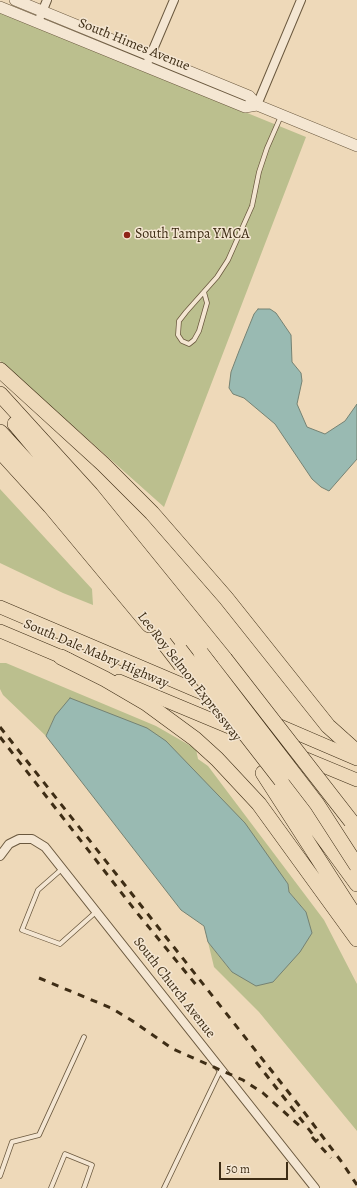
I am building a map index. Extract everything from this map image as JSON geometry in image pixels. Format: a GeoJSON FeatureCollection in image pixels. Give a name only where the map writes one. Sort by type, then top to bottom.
{"type":"FeatureCollection","features":[{"type":"Feature","properties":{"kind":"highway"},"geometry":{"type":"LineString","coordinates":[[0,370],[103,464],[152,513],[226,598],[328,726],[357,752]]}},
{"type":"Feature","properties":{"kind":"highway"},"geometry":{"type":"LineString","coordinates":[[0,394],[91,494],[226,659],[354,825]]}},
{"type":"Feature","properties":{"kind":"highway","name":"Lee Roy Selmon Expressway"},"geometry":{"type":"LineString","coordinates":[[0,408],[139,572],[317,804],[357,867]]}},
{"type":"Feature","properties":{"kind":"highway"},"geometry":{"type":"LineString","coordinates":[[0,432],[41,477],[116,566],[281,780],[357,884]]}},
{"type":"Feature","properties":{"kind":"highway","name":"Lee Roy Selmon Expressway"},"geometry":{"type":"LineString","coordinates":[[0,451],[55,511],[164,643],[263,774],[357,919]]}},
{"type":"Feature","properties":{"kind":"highway"},"geometry":{"type":"LineString","coordinates":[[61,657],[105,679],[146,703],[206,749],[249,792],[310,873],[357,940]]}},
{"type":"Feature","properties":{"kind":"highway"},"geometry":{"type":"LineString","coordinates":[[281,780],[357,867]]}},
{"type":"Feature","properties":{"kind":"main road","name":"South Dale Mabry Highway"},"geometry":{"type":"LineString","coordinates":[[0,607],[357,759]]}},
{"type":"Feature","properties":{"kind":"main road","name":"South Dale Mabry Highway"},"geometry":{"type":"LineString","coordinates":[[0,632],[357,780]]}},
{"type":"Feature","properties":{"kind":"street","name":"South Himes Avenue"},"geometry":{"type":"LineString","coordinates":[[15,0],[42,11],[245,107],[257,105],[357,146]]}},
{"type":"Feature","properties":{"kind":"street"},"geometry":{"type":"LineString","coordinates":[[38,22],[47,0]]}},
{"type":"Feature","properties":{"kind":"street"},"geometry":{"type":"LineString","coordinates":[[148,61],[174,0]]}},
{"type":"Feature","properties":{"kind":"street"},"geometry":{"type":"LineString","coordinates":[[257,105],[301,0]]}},
{"type":"Feature","properties":{"kind":"street","name":"South Himes Avenue"},"geometry":{"type":"LineString","coordinates":[[0,7],[148,61]]}},
{"type":"Feature","properties":{"kind":"street","name":"South Church Avenue"},"geometry":{"type":"LineString","coordinates":[[0,856],[9,844],[19,839],[32,839],[45,847],[315,1188]]}},
{"type":"Feature","properties":{"kind":"lane"},"geometry":{"type":"LineString","coordinates":[[204,292],[207,303],[199,331],[194,340],[189,344],[182,341],[178,335],[179,321],[204,292],[228,260],[252,206],[259,172],[267,148],[282,115]]}},
{"type":"Feature","properties":{"kind":"lane"},"geometry":{"type":"LineString","coordinates":[[63,868],[38,890],[22,930],[60,944],[97,911]]}},
{"type":"Feature","properties":{"kind":"lane"},"geometry":{"type":"LineString","coordinates":[[0,1176],[12,1142],[39,1135],[84,1037]]}},
{"type":"Feature","properties":{"kind":"lane"},"geometry":{"type":"LineString","coordinates":[[164,1188],[221,1069]]}},
{"type":"Feature","properties":{"kind":"lane"},"geometry":{"type":"LineString","coordinates":[[51,1188],[65,1154],[92,1165],[84,1188]]}},
{"type":"Feature","properties":{"kind":"green space","name":"South Tampa YMCA"},"geometry":{"type":"Polygon","coordinates":[[[0,12],[306,137],[164,507],[0,361],[0,12]]]}},
{"type":"Feature","properties":{"kind":"green space"},"geometry":{"type":"Polygon","coordinates":[[[0,489],[92,589],[93,605],[63,593],[0,563],[0,489]]]}},
{"type":"Feature","properties":{"kind":"green space"},"geometry":{"type":"Polygon","coordinates":[[[0,663],[6,663],[156,726],[196,749],[198,759],[208,766],[324,920],[357,984],[357,1131],[259,1012],[214,967],[208,942],[232,972],[306,912],[289,892],[288,884],[55,716],[46,736],[3,695],[0,689],[0,663]]]}},
{"type":"Feature","properties":{"kind":"water"},"geometry":{"type":"Polygon","coordinates":[[[258,309],[270,309],[276,313],[291,335],[292,362],[301,373],[302,381],[297,404],[307,427],[325,434],[345,421],[357,404],[357,459],[329,491],[321,487],[312,479],[275,424],[244,398],[233,394],[229,388],[231,372],[254,314],[258,309]]]}},
{"type":"Feature","properties":{"kind":"water"},"geometry":{"type":"Polygon","coordinates":[[[70,698],[147,728],[166,741],[245,823],[288,884],[289,892],[306,912],[312,933],[300,952],[273,982],[256,986],[232,972],[208,942],[204,926],[181,910],[46,736],[55,716],[70,698]]]}},
{"type":"Feature","properties":{"kind":"railway"},"geometry":{"type":"LineString","coordinates":[[0,727],[301,1108],[357,1185]]}},
{"type":"Feature","properties":{"kind":"railway"},"geometry":{"type":"LineString","coordinates":[[0,737],[138,914],[197,986]]}},
{"type":"Feature","properties":{"kind":"railway"},"geometry":{"type":"LineString","coordinates":[[39,978],[111,1008],[173,1049],[243,1080],[263,1093],[302,1128]]}},
{"type":"Feature","properties":{"kind":"railway"},"geometry":{"type":"LineString","coordinates":[[256,1062],[318,1141]]}},
{"type":"Feature","properties":{"kind":"railway"},"geometry":{"type":"LineString","coordinates":[[312,1137],[331,1158]]}},
{"type":"Feature","properties":{"kind":"place","name":"South Tampa YMCA"},"geometry":{"type":"Point","coordinates":[127,235]}}]}
